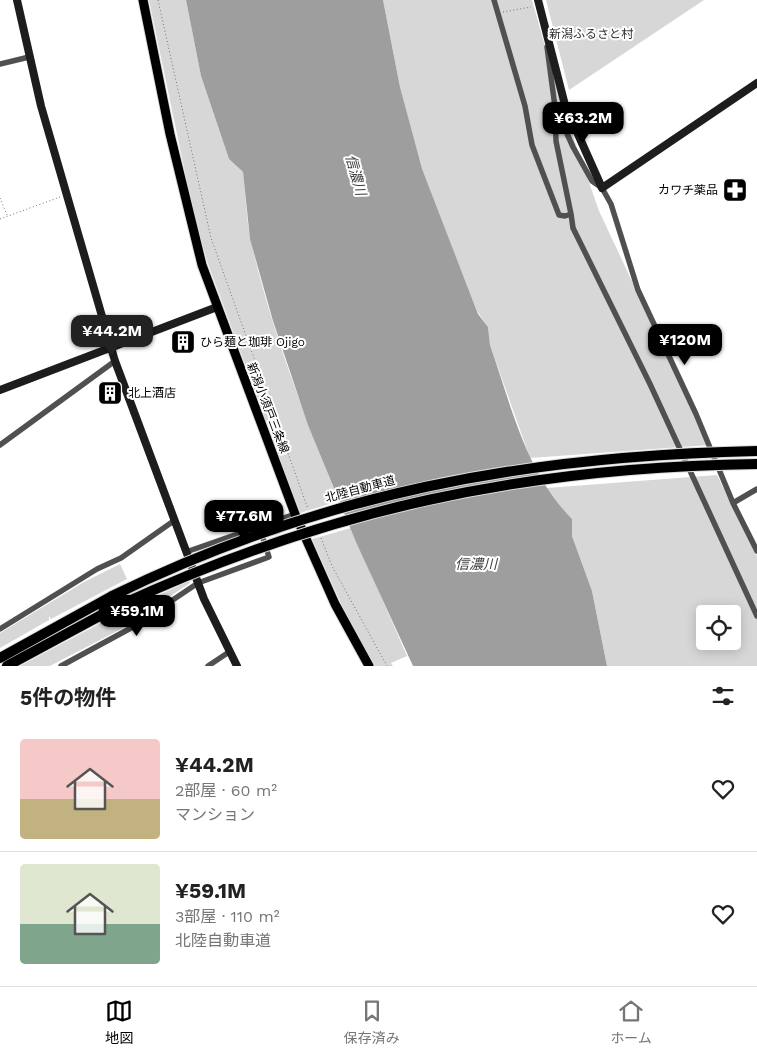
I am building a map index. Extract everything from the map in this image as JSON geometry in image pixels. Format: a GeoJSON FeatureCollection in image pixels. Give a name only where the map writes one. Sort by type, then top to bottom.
{"type":"FeatureCollection","features":[{"type":"Feature","properties":{"kind":"highway","name":"北陸自動車道"},"geometry":{"type":"LineString","coordinates":[[0,658],[112,596],[157,574],[253,535],[353,503],[450,480],[548,464],[658,455],[757,451]]}},
{"type":"Feature","properties":{"kind":"highway","name":"北陸自動車道"},"geometry":{"type":"LineString","coordinates":[[8,666],[118,606],[207,566],[310,530],[407,504],[503,485],[583,473],[668,467],[757,464]]}},
{"type":"Feature","properties":{"kind":"main road","name":"新潟小須戸三条線"},"geometry":{"type":"LineString","coordinates":[[144,0],[175,152],[202,265],[295,514],[335,604],[369,666]]}},
{"type":"Feature","properties":{"kind":"street"},"geometry":{"type":"LineString","coordinates":[[17,0],[66,195],[115,361],[211,617],[237,666]]}},
{"type":"Feature","properties":{"kind":"street"},"geometry":{"type":"LineString","coordinates":[[494,0],[526,106],[532,145],[560,215],[571,214]]}},
{"type":"Feature","properties":{"kind":"street"},"geometry":{"type":"LineString","coordinates":[[539,3],[565,105],[602,188],[612,204],[638,290],[696,414],[733,503],[757,552]]}},
{"type":"Feature","properties":{"kind":"street"},"geometry":{"type":"LineString","coordinates":[[546,32],[555,108],[556,142],[573,228],[650,384],[757,616]]}},
{"type":"Feature","properties":{"kind":"street"},"geometry":{"type":"LineString","coordinates":[[0,64],[30,56]]}},
{"type":"Feature","properties":{"kind":"street"},"geometry":{"type":"LineString","coordinates":[[602,188],[757,83]]}},
{"type":"Feature","properties":{"kind":"street"},"geometry":{"type":"LineString","coordinates":[[555,108],[573,147],[592,181],[602,188]]}},
{"type":"Feature","properties":{"kind":"street"},"geometry":{"type":"LineString","coordinates":[[0,390],[217,307]]}},
{"type":"Feature","properties":{"kind":"street"},"geometry":{"type":"LineString","coordinates":[[0,445],[115,361]]}},
{"type":"Feature","properties":{"kind":"street"},"geometry":{"type":"LineString","coordinates":[[733,503],[757,489]]}},
{"type":"Feature","properties":{"kind":"street"},"geometry":{"type":"LineString","coordinates":[[186,552],[295,514]]}},
{"type":"Feature","properties":{"kind":"street"},"geometry":{"type":"LineString","coordinates":[[0,629],[97,569],[120,558],[175,520]]}},
{"type":"Feature","properties":{"kind":"street"},"geometry":{"type":"LineString","coordinates":[[61,666],[131,628],[198,583],[269,557],[259,526]]}},
{"type":"Feature","properties":{"kind":"street"},"geometry":{"type":"LineString","coordinates":[[208,666],[229,652]]}},
{"type":"Feature","properties":{"kind":"path"},"geometry":{"type":"LineString","coordinates":[[158,0],[210,238],[310,512]]}},
{"type":"Feature","properties":{"kind":"path"},"geometry":{"type":"LineString","coordinates":[[498,13],[539,3]]}},
{"type":"Feature","properties":{"kind":"path"},"geometry":{"type":"LineString","coordinates":[[0,219],[66,195]]}},
{"type":"Feature","properties":{"kind":"path"},"geometry":{"type":"LineString","coordinates":[[0,198],[7,216]]}},
{"type":"Feature","properties":{"kind":"path"},"geometry":{"type":"LineString","coordinates":[[321,539],[332,566],[387,666]]}},
{"type":"Feature","properties":{"kind":"green space"},"geometry":{"type":"Polygon","coordinates":[[[149,0],[186,0],[201,76],[229,159],[243,172],[249,233],[268,307],[301,405],[339,501],[300,513],[207,261],[192,206],[149,0]]]}},
{"type":"Feature","properties":{"kind":"green space"},"geometry":{"type":"Polygon","coordinates":[[[383,0],[532,0],[560,99],[599,211],[709,445],[530,458],[490,345],[488,327],[477,311],[421,169],[400,87],[383,0]]]}},
{"type":"Feature","properties":{"kind":"green space","name":"新潟ふるさと村"},"geometry":{"type":"Polygon","coordinates":[[[546,0],[704,0],[569,90],[546,0]]]}},
{"type":"Feature","properties":{"kind":"green space"},"geometry":{"type":"Polygon","coordinates":[[[717,475],[757,556],[757,666],[607,666],[592,591],[572,536],[572,519],[555,502],[547,488],[717,475]]]}},
{"type":"Feature","properties":{"kind":"green space"},"geometry":{"type":"Polygon","coordinates":[[[351,528],[407,656],[391,663],[393,666],[374,666],[344,610],[312,539],[351,528]]]}},
{"type":"Feature","properties":{"kind":"green space"},"geometry":{"type":"Polygon","coordinates":[[[120,564],[127,579],[51,619],[49,616],[49,620],[0,648],[0,633],[84,582],[120,564]]]}},
{"type":"Feature","properties":{"kind":"green space"},"geometry":{"type":"Polygon","coordinates":[[[189,581],[190,583],[121,629],[50,666],[20,666],[112,617],[189,581]]]}},
{"type":"Feature","properties":{"kind":"water","name":"信濃川"},"geometry":{"type":"Polygon","coordinates":[[[186,0],[383,0],[400,87],[422,169],[478,314],[488,327],[490,345],[513,414],[531,460],[556,501],[572,519],[572,536],[592,591],[607,666],[413,666],[356,542],[308,425],[273,321],[250,239],[243,172],[229,159],[201,76],[186,0]]]}},
{"type":"Feature","properties":{"kind":"place","name":"カワチ薬品"},"geometry":{"type":"Point","coordinates":[735,190]}},
{"type":"Feature","properties":{"kind":"place","name":"ひら麺と珈琲 Ojigo"},"geometry":{"type":"Point","coordinates":[183,342]}},
{"type":"Feature","properties":{"kind":"place","name":"北上酒店"},"geometry":{"type":"Point","coordinates":[110,393]}}]}
